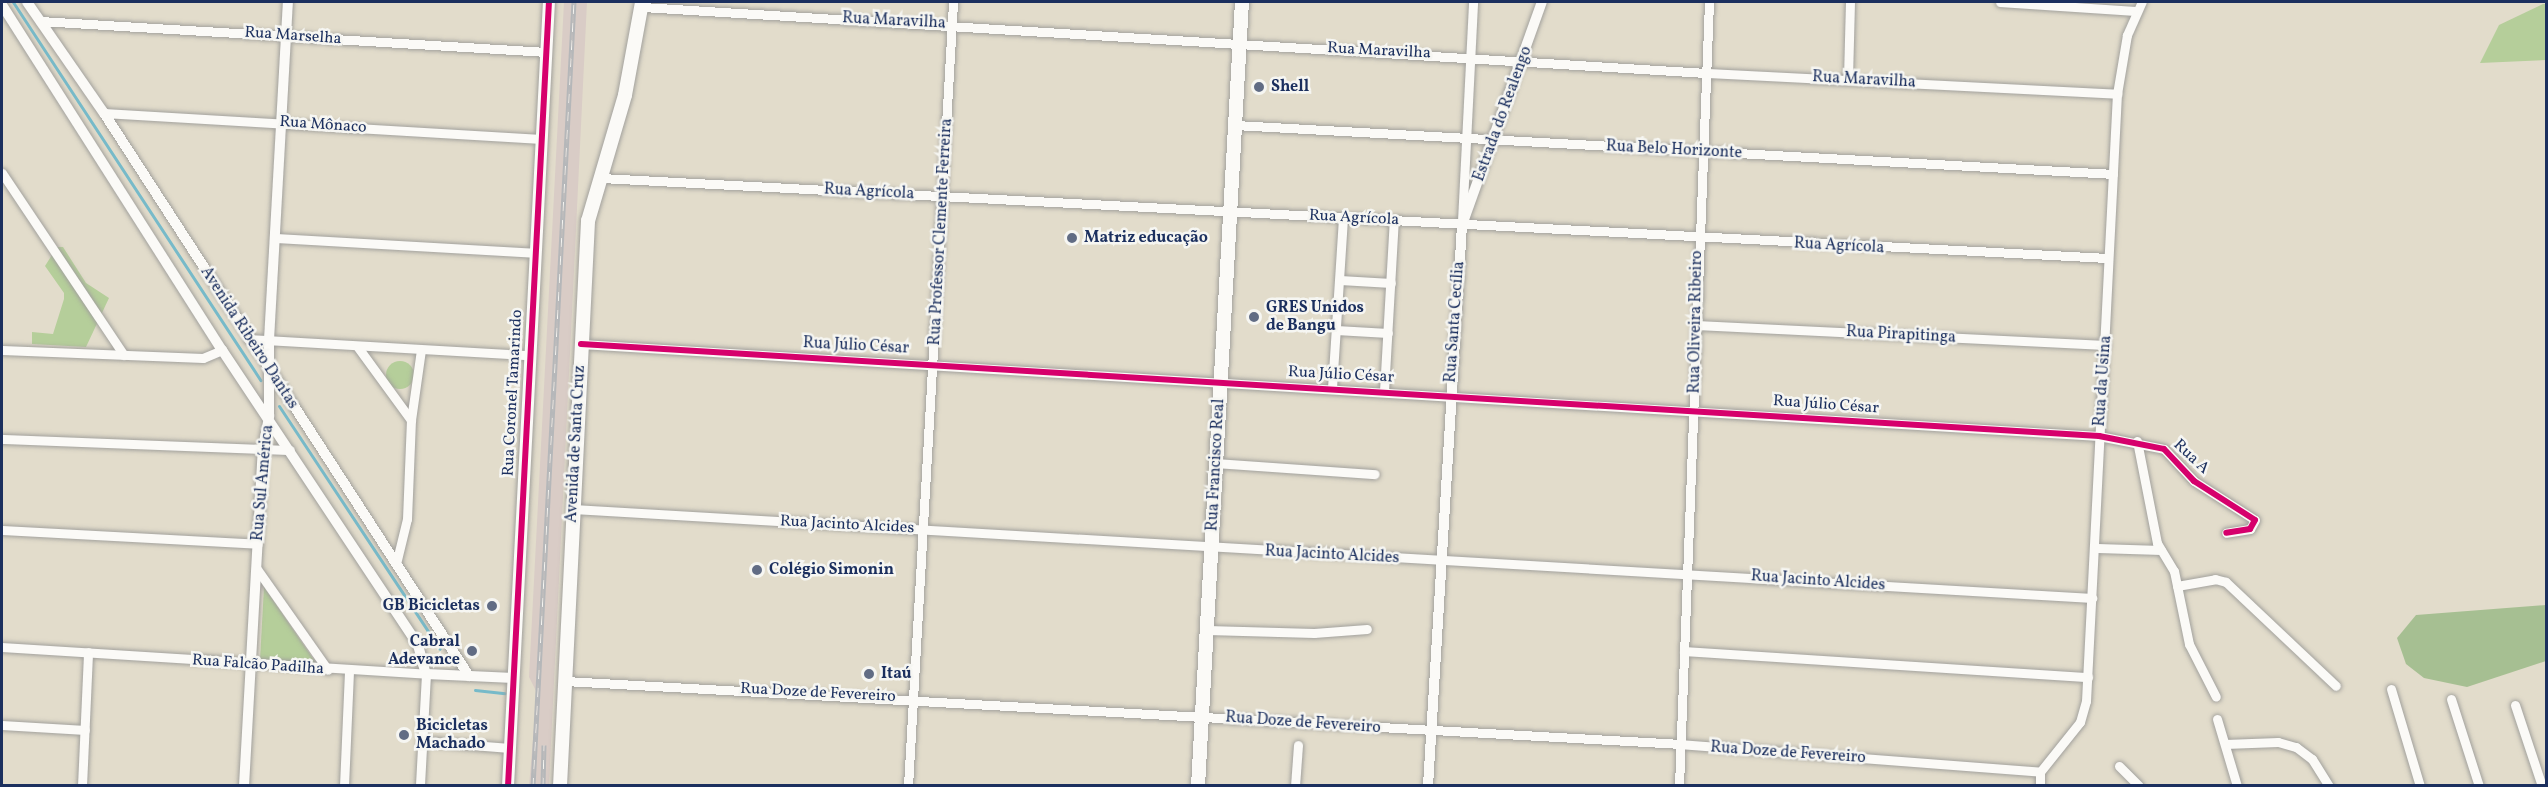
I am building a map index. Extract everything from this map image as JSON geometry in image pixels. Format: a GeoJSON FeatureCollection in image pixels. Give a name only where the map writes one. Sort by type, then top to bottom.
{"type":"FeatureCollection","features":[{"type":"Feature","properties":{"kind":"main road","name":"Rua Coronel Tamarindo"},"geometry":{"type":"LineString","coordinates":[[508,786],[534,254],[549,2]]}},
{"type":"Feature","properties":{"kind":"main road","name":"Rua Francisco Real"},"geometry":{"type":"LineString","coordinates":[[1198,786],[1242,2]]}},
{"type":"Feature","properties":{"kind":"main road","name":"Avenida de Santa Cruz"},"geometry":{"type":"LineString","coordinates":[[560,786],[588,221],[625,95],[642,4]]}},
{"type":"Feature","properties":{"kind":"street","name":"Avenida Ribeiro Dantas"},"geometry":{"type":"LineString","coordinates":[[27,2],[104,113],[248,339],[469,676]]}},
{"type":"Feature","properties":{"kind":"street","name":"Rua Sul América"},"geometry":{"type":"LineString","coordinates":[[244,786],[263,448],[269,416],[269,340],[288,2]]}},
{"type":"Feature","properties":{"kind":"street","name":"Rua Professor Clemente Ferreira"},"geometry":{"type":"LineString","coordinates":[[908,786],[953,2]]}},
{"type":"Feature","properties":{"kind":"street","name":"Rua Santa Cecília"},"geometry":{"type":"LineString","coordinates":[[1428,786],[1473,2]]}},
{"type":"Feature","properties":{"kind":"street","name":"Estrada do Realengo"},"geometry":{"type":"LineString","coordinates":[[1462,225],[1495,139],[1542,2]]}},
{"type":"Feature","properties":{"kind":"street","name":"Rua Oliveira Ribeiro"},"geometry":{"type":"LineString","coordinates":[[1678,786],[1709,2]]}},
{"type":"Feature","properties":{"kind":"street"},"geometry":{"type":"LineString","coordinates":[[1848,78],[1850,2]]}},
{"type":"Feature","properties":{"kind":"street"},"geometry":{"type":"LineString","coordinates":[[2000,2],[2122,6],[2135,12]]}},
{"type":"Feature","properties":{"kind":"street","name":"Rua da Usina"},"geometry":{"type":"LineString","coordinates":[[2040,772],[2080,722],[2088,676],[2097,548],[2099,436],[2106,345],[2107,258],[2116,94],[2122,54],[2135,12],[2142,2]]}},
{"type":"Feature","properties":{"kind":"street","name":"Rua Maravilha"},"geometry":{"type":"LineString","coordinates":[[642,4],[1707,73],[1848,78],[2116,94]]}},
{"type":"Feature","properties":{"kind":"street","name":"Avenida Ribeiro Dantas"},"geometry":{"type":"LineString","coordinates":[[2,5],[222,350],[269,416],[418,645],[426,674]]}},
{"type":"Feature","properties":{"kind":"street","name":"Rua Marselha"},"geometry":{"type":"LineString","coordinates":[[40,21],[547,52]]}},
{"type":"Feature","properties":{"kind":"street","name":"Rua Mônaco"},"geometry":{"type":"LineString","coordinates":[[104,113],[541,139]]}},
{"type":"Feature","properties":{"kind":"street","name":"Rua Belo Horizonte"},"geometry":{"type":"LineString","coordinates":[[1235,125],[2113,174]]}},
{"type":"Feature","properties":{"kind":"street"},"geometry":{"type":"LineString","coordinates":[[2,173],[124,355]]}},
{"type":"Feature","properties":{"kind":"street","name":"Rua Agrícola"},"geometry":{"type":"LineString","coordinates":[[601,178],[1230,210],[1698,239],[2107,258]]}},
{"type":"Feature","properties":{"kind":"street"},"geometry":{"type":"LineString","coordinates":[[1332,388],[1343,218]]}},
{"type":"Feature","properties":{"kind":"street"},"geometry":{"type":"LineString","coordinates":[[1384,391],[1394,220]]}},
{"type":"Feature","properties":{"kind":"street"},"geometry":{"type":"LineString","coordinates":[[276,238],[534,254]]}},
{"type":"Feature","properties":{"kind":"street"},"geometry":{"type":"LineString","coordinates":[[1340,280],[1391,283]]}},
{"type":"Feature","properties":{"kind":"street","name":"Rua Pirapitinga"},"geometry":{"type":"LineString","coordinates":[[1695,325],[2106,345]]}},
{"type":"Feature","properties":{"kind":"street"},"geometry":{"type":"LineString","coordinates":[[1336,330],[1388,333]]}},
{"type":"Feature","properties":{"kind":"street"},"geometry":{"type":"LineString","coordinates":[[248,339],[529,355]]}},
{"type":"Feature","properties":{"kind":"street","name":"Rua Júlio César"},"geometry":{"type":"LineString","coordinates":[[581,344],[2099,436]]}},
{"type":"Feature","properties":{"kind":"street"},"geometry":{"type":"LineString","coordinates":[[357,346],[411,420]]}},
{"type":"Feature","properties":{"kind":"street"},"geometry":{"type":"LineString","coordinates":[[2,350],[203,358],[222,350]]}},
{"type":"Feature","properties":{"kind":"street"},"geometry":{"type":"LineString","coordinates":[[396,564],[408,519],[411,420],[421,350]]}},
{"type":"Feature","properties":{"kind":"street","name":"Rua A"},"geometry":{"type":"LineString","coordinates":[[2099,436],[2137,441],[2164,449],[2194,482],[2255,520],[2250,530],[2226,532]]}},
{"type":"Feature","properties":{"kind":"street"},"geometry":{"type":"LineString","coordinates":[[2,439],[290,450]]}},
{"type":"Feature","properties":{"kind":"street"},"geometry":{"type":"LineString","coordinates":[[2137,441],[2161,550],[2177,586],[2187,637],[2216,697]]}},
{"type":"Feature","properties":{"kind":"street"},"geometry":{"type":"LineString","coordinates":[[1216,463],[1375,474]]}},
{"type":"Feature","properties":{"kind":"street","name":"Rua Jacinto Alcides"},"geometry":{"type":"LineString","coordinates":[[573,509],[1440,561],[1688,572],[2092,598]]}},
{"type":"Feature","properties":{"kind":"street"},"geometry":{"type":"LineString","coordinates":[[2,530],[258,544]]}},
{"type":"Feature","properties":{"kind":"street"},"geometry":{"type":"LineString","coordinates":[[2097,548],[2161,550]]}},
{"type":"Feature","properties":{"kind":"street"},"geometry":{"type":"LineString","coordinates":[[257,569],[328,670]]}},
{"type":"Feature","properties":{"kind":"street"},"geometry":{"type":"LineString","coordinates":[[2177,586],[2215,579],[2226,582],[2336,686]]}},
{"type":"Feature","properties":{"kind":"street"},"geometry":{"type":"LineString","coordinates":[[1207,630],[1314,633],[1367,629]]}},
{"type":"Feature","properties":{"kind":"street","name":"Rua Falcão Padilha"},"geometry":{"type":"LineString","coordinates":[[2,647],[328,670],[514,678]]}},
{"type":"Feature","properties":{"kind":"street"},"geometry":{"type":"LineString","coordinates":[[1684,651],[2088,676]]}},
{"type":"Feature","properties":{"kind":"street"},"geometry":{"type":"LineString","coordinates":[[82,786],[88,652]]}},
{"type":"Feature","properties":{"kind":"street"},"geometry":{"type":"LineString","coordinates":[[344,786],[349,671]]}},
{"type":"Feature","properties":{"kind":"street"},"geometry":{"type":"LineString","coordinates":[[420,786],[426,674]]}},
{"type":"Feature","properties":{"kind":"street","name":"Rua Doze de Fevereiro"},"geometry":{"type":"LineString","coordinates":[[565,681],[912,698],[1202,715],[1430,732],[1680,744],[2040,772]]}},
{"type":"Feature","properties":{"kind":"street"},"geometry":{"type":"LineString","coordinates":[[2391,689],[2420,786]]}},
{"type":"Feature","properties":{"kind":"street"},"geometry":{"type":"LineString","coordinates":[[2451,699],[2479,786]]}},
{"type":"Feature","properties":{"kind":"street"},"geometry":{"type":"LineString","coordinates":[[2515,705],[2542,786]]}},
{"type":"Feature","properties":{"kind":"street"},"geometry":{"type":"LineString","coordinates":[[2217,719],[2237,786]]}},
{"type":"Feature","properties":{"kind":"street"},"geometry":{"type":"LineString","coordinates":[[2,725],[85,730]]}},
{"type":"Feature","properties":{"kind":"street"},"geometry":{"type":"LineString","coordinates":[[422,741],[510,748]]}},
{"type":"Feature","properties":{"kind":"street"},"geometry":{"type":"LineString","coordinates":[[2225,744],[2278,742],[2296,747],[2312,759],[2329,786]]}},
{"type":"Feature","properties":{"kind":"street"},"geometry":{"type":"LineString","coordinates":[[1295,786],[1298,745]]}},
{"type":"Feature","properties":{"kind":"street"},"geometry":{"type":"LineString","coordinates":[[2118,766],[2139,786]]}},
{"type":"Feature","properties":{"kind":"street"},"geometry":{"type":"LineString","coordinates":[[2040,772],[2040,786]]}},
{"type":"Feature","properties":{"kind":"shaded area"},"geometry":{"type":"Polygon","coordinates":[[[564,2],[587,2],[549,785],[529,786],[537,693],[529,677],[564,2]]]}},
{"type":"Feature","properties":{"kind":"green space"},"geometry":{"type":"Polygon","coordinates":[[[2546,4],[2546,60],[2480,63],[2499,25],[2546,4]]]}},
{"type":"Feature","properties":{"kind":"green space"},"geometry":{"type":"Polygon","coordinates":[[[57,247],[63,247],[86,283],[109,298],[86,347],[32,344],[32,332],[53,334],[64,299],[64,293],[45,266],[57,247]]]}},
{"type":"Feature","properties":{"kind":"green space"},"geometry":{"type":"Polygon","coordinates":[[[400,361],[410,365],[414,375],[410,385],[400,389],[390,385],[386,375],[390,365],[400,361]]]}},
{"type":"Feature","properties":{"kind":"green space"},"geometry":{"type":"Polygon","coordinates":[[[264,587],[316,663],[260,660],[264,587]]]}},
{"type":"Feature","properties":{"kind":"green space"},"geometry":{"type":"Polygon","coordinates":[[[2546,605],[2546,661],[2467,687],[2424,678],[2406,664],[2397,638],[2416,615],[2546,605]]]}},
{"type":"Feature","properties":{"kind":"waterway"},"geometry":{"type":"LineString","coordinates":[[13,2],[260,380]]}},
{"type":"Feature","properties":{"kind":"waterway"},"geometry":{"type":"LineString","coordinates":[[279,406],[440,649]]}},
{"type":"Feature","properties":{"kind":"waterway"},"geometry":{"type":"LineString","coordinates":[[475,690],[505,693]]}},
{"type":"Feature","properties":{"kind":"railway"},"geometry":{"type":"LineString","coordinates":[[533,786],[574,2]]}},
{"type":"Feature","properties":{"kind":"railway"},"geometry":{"type":"LineString","coordinates":[[543,786],[544,745]]}},
{"type":"Feature","properties":{"kind":"cycle path"},"geometry":{"type":"LineString","coordinates":[[508,786],[549,2]]}},
{"type":"Feature","properties":{"kind":"cycle path"},"geometry":{"type":"LineString","coordinates":[[581,344],[2099,436],[2164,449],[2194,481],[2255,520],[2250,529],[2226,533]]}},
{"type":"Feature","properties":{"kind":"place","name":"Shell"},"geometry":{"type":"Point","coordinates":[1259,87]}},
{"type":"Feature","properties":{"kind":"place","name":"Matriz educação"},"geometry":{"type":"Point","coordinates":[1072,238]}},
{"type":"Feature","properties":{"kind":"place","name":"GRES Unidos de Bangu"},"geometry":{"type":"Point","coordinates":[1254,317]}},
{"type":"Feature","properties":{"kind":"place","name":"Colégio Simonin"},"geometry":{"type":"Point","coordinates":[757,570]}},
{"type":"Feature","properties":{"kind":"place","name":"GB Bicicletas"},"geometry":{"type":"Point","coordinates":[492,606]}},
{"type":"Feature","properties":{"kind":"place","name":"Cabral Adevance"},"geometry":{"type":"Point","coordinates":[472,651]}},
{"type":"Feature","properties":{"kind":"place","name":"Itaú"},"geometry":{"type":"Point","coordinates":[869,674]}},
{"type":"Feature","properties":{"kind":"place","name":"Bicicletas Machado"},"geometry":{"type":"Point","coordinates":[404,735]}}]}
